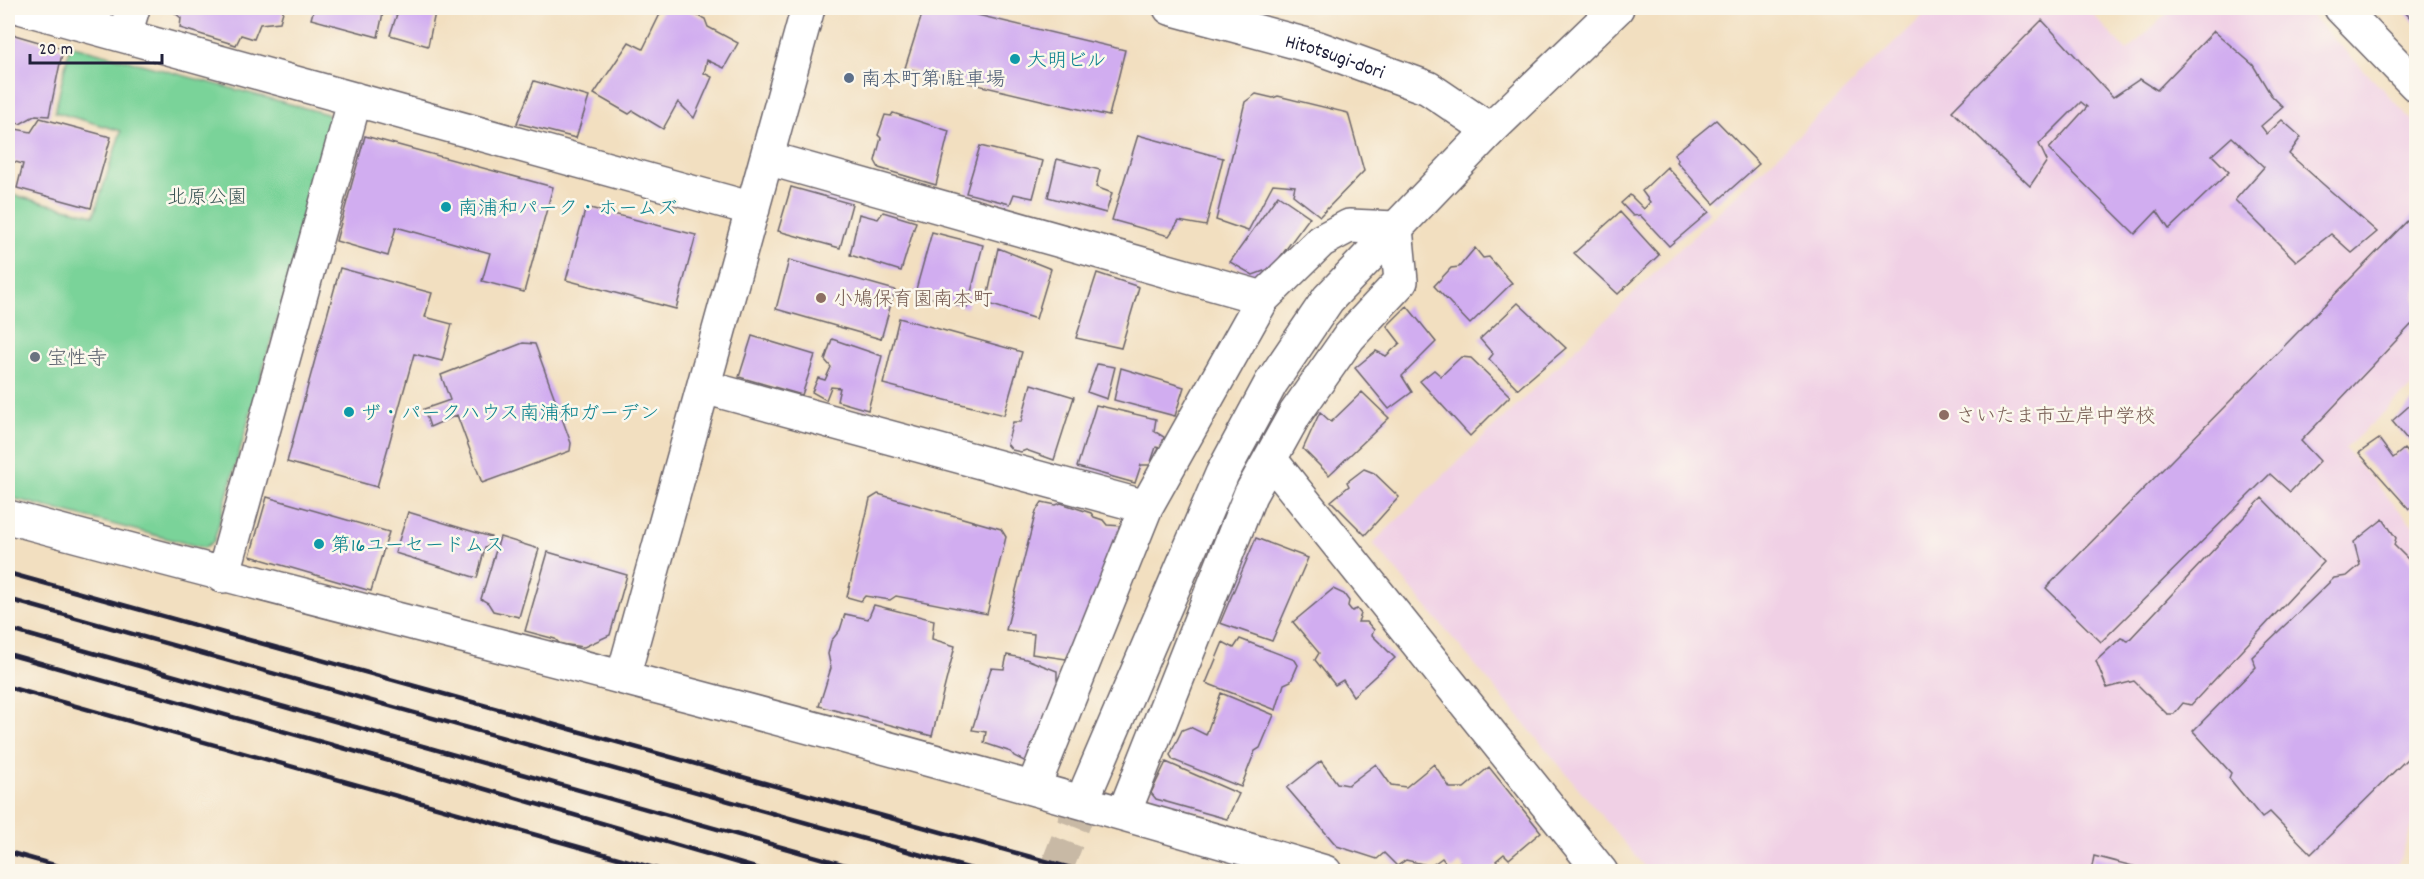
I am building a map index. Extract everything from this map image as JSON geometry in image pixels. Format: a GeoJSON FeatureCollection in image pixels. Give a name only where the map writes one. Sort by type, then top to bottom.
{"type":"FeatureCollection","features":[{"type":"Feature","properties":{"kind":"street"},"geometry":{"type":"LineString","coordinates":[[23,8],[128,21],[355,99],[753,209]]}},
{"type":"Feature","properties":{"kind":"street"},"geometry":{"type":"LineString","coordinates":[[623,677],[808,8]]}},
{"type":"Feature","properties":{"kind":"street","name":"Hitotsugi-dori"},"geometry":{"type":"LineString","coordinates":[[1170,8],[1318,48],[1428,88],[1490,130]]}},
{"type":"Feature","properties":{"kind":"street"},"geometry":{"type":"LineString","coordinates":[[1088,787],[1222,474],[1271,383],[1328,299],[1490,130],[1617,8]]}},
{"type":"Feature","properties":{"kind":"street"},"geometry":{"type":"LineString","coordinates":[[2341,8],[2416,85]]}},
{"type":"Feature","properties":{"kind":"street"},"geometry":{"type":"LineString","coordinates":[[223,576],[355,99]]}},
{"type":"Feature","properties":{"kind":"street"},"geometry":{"type":"LineString","coordinates":[[767,158],[1263,298]]}},
{"type":"Feature","properties":{"kind":"street"},"geometry":{"type":"LineString","coordinates":[[1043,791],[1146,507],[1263,298],[1321,241],[1349,226],[1396,228]]}},
{"type":"Feature","properties":{"kind":"street"},"geometry":{"type":"LineString","coordinates":[[1117,812],[1250,495],[1295,414],[1349,337],[1401,280],[1396,228]]}},
{"type":"Feature","properties":{"kind":"street"},"geometry":{"type":"LineString","coordinates":[[704,387],[1146,507]]}},
{"type":"Feature","properties":{"kind":"street"},"geometry":{"type":"LineString","coordinates":[[1270,459],[1601,872]]}},
{"type":"Feature","properties":{"kind":"street"},"geometry":{"type":"LineString","coordinates":[[8,517],[223,576],[623,677],[1043,791],[1325,872]]}},
{"type":"Feature","properties":{"kind":"shaded area","name":"さいたま市立岸中学校"},"geometry":{"type":"Polygon","coordinates":[[[1931,8],[2087,8],[2127,51],[2173,8],[2304,8],[2416,124],[2416,382],[2345,449],[2416,529],[2416,817],[2395,871],[1648,871],[1373,543],[1931,8]]]}},
{"type":"Feature","properties":{"kind":"green space","name":"北原公園"},"geometry":{"type":"Polygon","coordinates":[[[70,45],[327,114],[333,124],[214,541],[204,548],[8,497],[8,194],[94,215],[121,131],[55,112],[70,45]]]}},
{"type":"Feature","properties":{"kind":"building"},"geometry":{"type":"Polygon","coordinates":[[[177,8],[284,8],[280,22],[260,24],[254,39],[241,35],[236,45],[180,28],[181,18],[175,13],[177,8]]]}},
{"type":"Feature","properties":{"kind":"building"},"geometry":{"type":"Polygon","coordinates":[[[314,8],[384,8],[378,37],[311,19],[314,8]]]}},
{"type":"Feature","properties":{"kind":"building"},"geometry":{"type":"Polygon","coordinates":[[[399,8],[436,8],[428,46],[390,35],[399,8]]]}},
{"type":"Feature","properties":{"kind":"building"},"geometry":{"type":"Polygon","coordinates":[[[663,8],[682,8],[705,19],[708,27],[738,43],[724,68],[707,60],[704,73],[712,77],[694,118],[678,102],[663,129],[633,111],[629,114],[594,94],[629,42],[643,49],[663,8]]]}},
{"type":"Feature","properties":{"kind":"building","name":"大明ビル"},"geometry":{"type":"Polygon","coordinates":[[[924,8],[948,8],[1125,50],[1109,116],[905,68],[924,8]]]}},
{"type":"Feature","properties":{"kind":"building"},"geometry":{"type":"Polygon","coordinates":[[[2408,8],[2416,8],[2416,24],[2404,11],[2408,8]]]}},
{"type":"Feature","properties":{"kind":"building"},"geometry":{"type":"Polygon","coordinates":[[[2042,20],[2113,97],[2140,79],[2157,90],[2214,31],[2253,65],[2271,95],[2283,107],[2261,126],[2267,134],[2282,120],[2301,137],[2289,154],[2377,232],[2352,253],[2331,234],[2296,261],[2235,200],[2264,167],[2232,137],[2212,155],[2229,172],[2169,229],[2157,211],[2135,234],[2049,149],[2087,107],[2081,102],[2039,144],[2047,161],[2030,186],[1952,111],[2042,20]]]}},
{"type":"Feature","properties":{"kind":"building"},"geometry":{"type":"Polygon","coordinates":[[[8,33],[63,49],[49,116],[36,115],[20,124],[8,120],[8,33]]]}},
{"type":"Feature","properties":{"kind":"building"},"geometry":{"type":"Polygon","coordinates":[[[534,81],[589,97],[576,138],[517,123],[534,81]]]}},
{"type":"Feature","properties":{"kind":"building"},"geometry":{"type":"Polygon","coordinates":[[[1256,94],[1273,98],[1278,96],[1348,113],[1364,171],[1320,216],[1293,195],[1295,186],[1273,184],[1248,231],[1216,220],[1245,102],[1256,94]]]}},
{"type":"Feature","properties":{"kind":"building"},"geometry":{"type":"Polygon","coordinates":[[[893,113],[949,131],[936,185],[879,168],[875,161],[881,138],[878,135],[885,115],[891,116],[893,113]]]}},
{"type":"Feature","properties":{"kind":"building"},"geometry":{"type":"Polygon","coordinates":[[[40,118],[111,137],[91,208],[17,188],[23,164],[8,160],[16,129],[31,132],[40,118]]]}},
{"type":"Feature","properties":{"kind":"building"},"geometry":{"type":"Polygon","coordinates":[[[1716,120],[1759,164],[1714,204],[1677,162],[1674,154],[1716,120]]]}},
{"type":"Feature","properties":{"kind":"building"},"geometry":{"type":"Polygon","coordinates":[[[1138,135],[1223,158],[1206,226],[1179,221],[1169,236],[1112,220],[1138,135]]]}},
{"type":"Feature","properties":{"kind":"building","name":"南浦和パーク・ホームズ"},"geometry":{"type":"Polygon","coordinates":[[[365,136],[553,187],[524,292],[482,281],[490,253],[396,227],[388,256],[336,241],[365,136]]]}},
{"type":"Feature","properties":{"kind":"building"},"geometry":{"type":"Polygon","coordinates":[[[980,146],[1043,161],[1033,198],[1014,194],[1010,204],[966,193],[980,146]]]}},
{"type":"Feature","properties":{"kind":"building"},"geometry":{"type":"Polygon","coordinates":[[[1057,159],[1100,170],[1096,187],[1112,193],[1106,213],[1048,197],[1057,159]]]}},
{"type":"Feature","properties":{"kind":"building"},"geometry":{"type":"Polygon","coordinates":[[[1667,167],[1709,212],[1669,246],[1640,215],[1633,216],[1621,203],[1630,195],[1644,209],[1650,202],[1642,191],[1667,167]]]}},
{"type":"Feature","properties":{"kind":"building"},"geometry":{"type":"Polygon","coordinates":[[[791,187],[852,204],[840,248],[778,231],[791,187]]]}},
{"type":"Feature","properties":{"kind":"building"},"geometry":{"type":"Polygon","coordinates":[[[1278,195],[1310,217],[1272,268],[1253,275],[1230,262],[1278,195]]]}},
{"type":"Feature","properties":{"kind":"building"},"geometry":{"type":"Polygon","coordinates":[[[586,207],[696,235],[676,309],[566,280],[586,207]]]}},
{"type":"Feature","properties":{"kind":"building"},"geometry":{"type":"Polygon","coordinates":[[[883,212],[916,222],[901,271],[850,255],[859,214],[878,219],[883,212]]]}},
{"type":"Feature","properties":{"kind":"building"},"geometry":{"type":"Polygon","coordinates":[[[1620,212],[1659,255],[1618,294],[1574,253],[1620,212]]]}},
{"type":"Feature","properties":{"kind":"building"},"geometry":{"type":"Polygon","coordinates":[[[2416,212],[2416,329],[2411,325],[2301,441],[2320,461],[2290,492],[2270,474],[2101,642],[2046,588],[2416,212]]]}},
{"type":"Feature","properties":{"kind":"building"},"geometry":{"type":"Polygon","coordinates":[[[932,232],[983,245],[967,308],[915,293],[932,232]]]}},
{"type":"Feature","properties":{"kind":"building"},"geometry":{"type":"Polygon","coordinates":[[[998,248],[1051,269],[1036,319],[986,303],[998,248]]]}},
{"type":"Feature","properties":{"kind":"building"},"geometry":{"type":"Polygon","coordinates":[[[1475,248],[1483,258],[1489,257],[1512,283],[1470,324],[1434,286],[1451,268],[1459,267],[1475,248]]]}},
{"type":"Feature","properties":{"kind":"building"},"geometry":{"type":"Polygon","coordinates":[[[789,260],[895,290],[881,339],[776,309],[789,260]]]}},
{"type":"Feature","properties":{"kind":"building","name":"ザ・パークハウス南浦和ガーデン"},"geometry":{"type":"Polygon","coordinates":[[[340,268],[432,293],[425,317],[452,324],[442,361],[414,354],[377,487],[287,462],[340,268]]]}},
{"type":"Feature","properties":{"kind":"building"},"geometry":{"type":"Polygon","coordinates":[[[1097,273],[1139,287],[1121,348],[1076,338],[1097,273]]]}},
{"type":"Feature","properties":{"kind":"building"},"geometry":{"type":"Polygon","coordinates":[[[1518,303],[1566,348],[1518,389],[1489,359],[1493,354],[1480,339],[1518,303]]]}},
{"type":"Feature","properties":{"kind":"building"},"geometry":{"type":"Polygon","coordinates":[[[1407,306],[1436,342],[1402,376],[1412,392],[1389,409],[1355,368],[1376,351],[1386,356],[1400,343],[1387,326],[1407,306]]]}},
{"type":"Feature","properties":{"kind":"building"},"geometry":{"type":"Polygon","coordinates":[[[899,318],[1022,352],[1004,415],[883,384],[899,318]]]}},
{"type":"Feature","properties":{"kind":"building"},"geometry":{"type":"Polygon","coordinates":[[[752,336],[815,355],[802,395],[739,377],[752,336]]]}},
{"type":"Feature","properties":{"kind":"building"},"geometry":{"type":"Polygon","coordinates":[[[832,339],[882,356],[868,410],[837,401],[840,388],[831,387],[826,400],[812,392],[818,378],[825,380],[831,367],[825,360],[832,339]]]}},
{"type":"Feature","properties":{"kind":"building"},"geometry":{"type":"Polygon","coordinates":[[[523,343],[535,344],[571,443],[570,451],[482,483],[457,415],[430,427],[424,409],[450,400],[441,375],[523,343]]]}},
{"type":"Feature","properties":{"kind":"building"},"geometry":{"type":"Polygon","coordinates":[[[1461,357],[1471,358],[1510,396],[1470,436],[1420,381],[1434,370],[1441,376],[1461,357]]]}},
{"type":"Feature","properties":{"kind":"building"},"geometry":{"type":"Polygon","coordinates":[[[1097,364],[1115,367],[1107,399],[1087,392],[1097,364]]]}},
{"type":"Feature","properties":{"kind":"building"},"geometry":{"type":"Polygon","coordinates":[[[1121,368],[1184,387],[1175,416],[1114,400],[1121,368]]]}},
{"type":"Feature","properties":{"kind":"building"},"geometry":{"type":"Polygon","coordinates":[[[1031,384],[1074,397],[1054,460],[1026,450],[1021,452],[1012,450],[1007,444],[1013,422],[1021,422],[1031,384]]]}},
{"type":"Feature","properties":{"kind":"building"},"geometry":{"type":"Polygon","coordinates":[[[1362,392],[1389,418],[1329,475],[1303,449],[1320,412],[1331,422],[1362,392]]]}},
{"type":"Feature","properties":{"kind":"building"},"geometry":{"type":"Polygon","coordinates":[[[2416,400],[2416,450],[2392,421],[2416,400]]]}},
{"type":"Feature","properties":{"kind":"building"},"geometry":{"type":"Polygon","coordinates":[[[1096,405],[1156,419],[1154,431],[1164,437],[1161,448],[1156,447],[1150,465],[1141,465],[1135,483],[1077,467],[1096,405]]]}},
{"type":"Feature","properties":{"kind":"building"},"geometry":{"type":"Polygon","coordinates":[[[2379,439],[2393,458],[2404,449],[2416,463],[2416,502],[2409,509],[2359,453],[2379,439]]]}},
{"type":"Feature","properties":{"kind":"building"},"geometry":{"type":"Polygon","coordinates":[[[1364,469],[1374,473],[1399,497],[1365,535],[1331,501],[1349,486],[1347,482],[1364,469]]]}},
{"type":"Feature","properties":{"kind":"building"},"geometry":{"type":"Polygon","coordinates":[[[878,494],[1001,529],[1006,537],[987,614],[896,596],[890,600],[865,596],[861,601],[847,597],[870,499],[878,494]]]}},
{"type":"Feature","properties":{"kind":"building","name":"第16ユーセードムス"},"geometry":{"type":"Polygon","coordinates":[[[267,497],[389,532],[371,591],[250,556],[267,497]]]}},
{"type":"Feature","properties":{"kind":"building"},"geometry":{"type":"Polygon","coordinates":[[[2262,498],[2324,562],[2191,705],[2183,703],[2174,714],[2167,714],[2134,681],[2107,688],[2096,661],[2121,638],[2128,641],[2262,498]]]}},
{"type":"Feature","properties":{"kind":"building"},"geometry":{"type":"Polygon","coordinates":[[[1042,502],[1056,505],[1061,503],[1091,513],[1107,525],[1123,526],[1080,638],[1066,659],[1032,654],[1034,634],[1006,630],[1036,511],[1042,502]]]}},
{"type":"Feature","properties":{"kind":"building"},"geometry":{"type":"Polygon","coordinates":[[[408,512],[491,537],[489,546],[485,548],[477,578],[395,553],[408,512]]]}},
{"type":"Feature","properties":{"kind":"building"},"geometry":{"type":"Polygon","coordinates":[[[2383,519],[2396,538],[2394,545],[2416,567],[2416,750],[2311,854],[2270,812],[2262,818],[2229,778],[2231,773],[2193,731],[2256,667],[2252,657],[2334,578],[2347,576],[2360,565],[2354,542],[2383,519]]]}},
{"type":"Feature","properties":{"kind":"building"},"geometry":{"type":"Polygon","coordinates":[[[500,537],[539,549],[519,617],[493,611],[488,603],[481,599],[500,537]]]}},
{"type":"Feature","properties":{"kind":"building"},"geometry":{"type":"Polygon","coordinates":[[[1256,538],[1308,558],[1272,641],[1220,623],[1256,538]]]}},
{"type":"Feature","properties":{"kind":"building"},"geometry":{"type":"Polygon","coordinates":[[[548,552],[627,575],[610,635],[584,647],[560,644],[555,639],[525,631],[548,552]]]}},
{"type":"Feature","properties":{"kind":"building"},"geometry":{"type":"Polygon","coordinates":[[[1333,589],[1344,594],[1352,611],[1357,609],[1361,614],[1358,622],[1367,622],[1374,630],[1372,635],[1395,658],[1353,696],[1343,680],[1335,685],[1315,660],[1319,653],[1293,622],[1333,589]]]}},
{"type":"Feature","properties":{"kind":"building"},"geometry":{"type":"Polygon","coordinates":[[[874,605],[934,620],[932,639],[955,646],[932,736],[819,706],[831,668],[828,654],[831,641],[840,630],[845,614],[868,619],[874,605]]]}},
{"type":"Feature","properties":{"kind":"building"},"geometry":{"type":"Polygon","coordinates":[[[1240,639],[1295,660],[1298,665],[1291,681],[1284,684],[1276,710],[1206,683],[1223,642],[1234,648],[1240,639]]]}},
{"type":"Feature","properties":{"kind":"building"},"geometry":{"type":"Polygon","coordinates":[[[1007,655],[1026,659],[1057,671],[1057,680],[1065,684],[1028,763],[1011,752],[984,743],[986,732],[972,730],[991,668],[1004,669],[1007,655]]]}},
{"type":"Feature","properties":{"kind":"building"},"geometry":{"type":"Polygon","coordinates":[[[1221,693],[1274,715],[1260,748],[1255,751],[1241,787],[1173,760],[1170,755],[1182,730],[1190,727],[1206,735],[1221,693]]]}},
{"type":"Feature","properties":{"kind":"building"},"geometry":{"type":"Polygon","coordinates":[[[1321,761],[1337,783],[1348,785],[1376,764],[1391,785],[1406,787],[1434,764],[1450,788],[1464,788],[1489,767],[1541,832],[1509,859],[1504,854],[1496,861],[1498,864],[1487,872],[1467,872],[1460,862],[1451,870],[1442,858],[1431,866],[1406,860],[1397,866],[1384,853],[1377,859],[1337,846],[1287,788],[1321,761]]]}},
{"type":"Feature","properties":{"kind":"building"},"geometry":{"type":"Polygon","coordinates":[[[1166,762],[1239,794],[1227,819],[1156,799],[1151,793],[1166,762]]]}},
{"type":"Feature","properties":{"kind":"building"},"geometry":{"type":"Polygon","coordinates":[[[2094,856],[2152,871],[2152,872],[2091,872],[2094,856]]]}},
{"type":"Feature","properties":{"kind":"tunnel"},"geometry":{"type":"LineString","coordinates":[[1055,872],[1088,787]]}},
{"type":"Feature","properties":{"kind":"railway"},"geometry":{"type":"LineString","coordinates":[[8,573],[1085,872]]}},
{"type":"Feature","properties":{"kind":"railway"},"geometry":{"type":"LineString","coordinates":[[8,599],[982,872]]}},
{"type":"Feature","properties":{"kind":"railway"},"geometry":{"type":"LineString","coordinates":[[8,629],[870,872]]}},
{"type":"Feature","properties":{"kind":"railway"},"geometry":{"type":"LineString","coordinates":[[8,654],[393,762],[769,872]]}},
{"type":"Feature","properties":{"kind":"railway"},"geometry":{"type":"LineString","coordinates":[[8,687],[668,872]]}},
{"type":"Feature","properties":{"kind":"railway"},"geometry":{"type":"LineString","coordinates":[[8,852],[79,872]]}},
{"type":"Feature","properties":{"kind":"place","name":"大明ビル"},"geometry":{"type":"Point","coordinates":[1015,59]}},
{"type":"Feature","properties":{"kind":"place","name":"南本町第1駐車場"},"geometry":{"type":"Point","coordinates":[849,78]}},
{"type":"Feature","properties":{"kind":"place","name":"南浦和パーク・ホームズ"},"geometry":{"type":"Point","coordinates":[446,207]}},
{"type":"Feature","properties":{"kind":"place","name":"小鳩保育園南本町"},"geometry":{"type":"Point","coordinates":[821,298]}},
{"type":"Feature","properties":{"kind":"place","name":"宝性寺"},"geometry":{"type":"Point","coordinates":[35,357]}},
{"type":"Feature","properties":{"kind":"place","name":"ザ・パークハウス南浦和ガーデン"},"geometry":{"type":"Point","coordinates":[349,412]}},
{"type":"Feature","properties":{"kind":"place","name":"さいたま市立岸中学校"},"geometry":{"type":"Point","coordinates":[1944,415]}},
{"type":"Feature","properties":{"kind":"place","name":"第16ユーセードムス"},"geometry":{"type":"Point","coordinates":[319,544]}}]}
